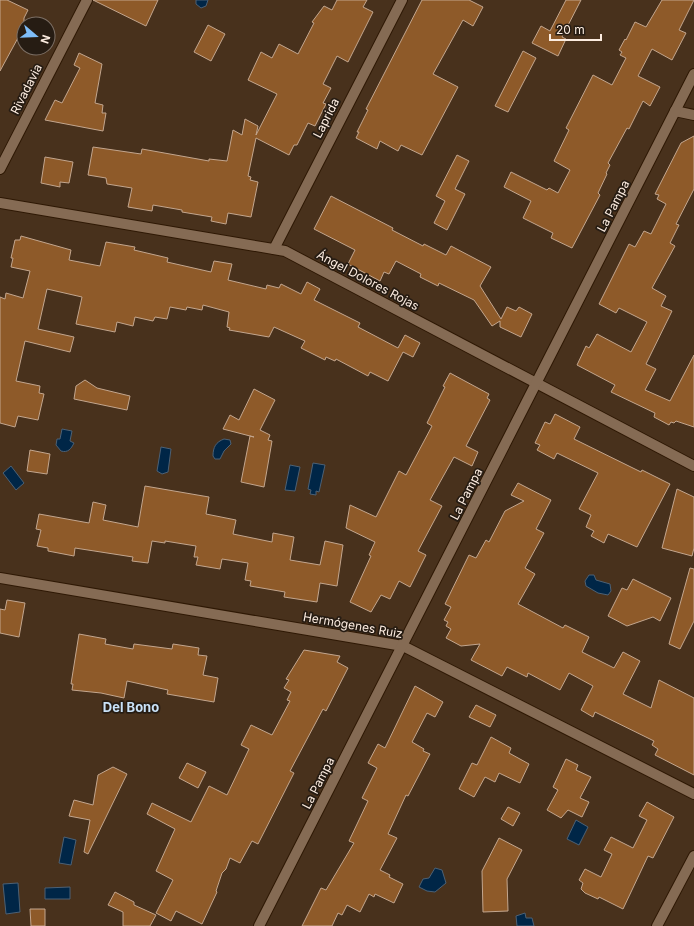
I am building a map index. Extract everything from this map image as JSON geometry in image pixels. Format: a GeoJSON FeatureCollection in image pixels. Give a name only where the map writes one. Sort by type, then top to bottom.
{"type":"FeatureCollection","features":[{"type":"Feature","properties":{"kind":"street","name":"Rivadavia"},"geometry":{"type":"LineString","coordinates":[[0,169],[86,0]]}},
{"type":"Feature","properties":{"kind":"street","name":"Laprida"},"geometry":{"type":"LineString","coordinates":[[274,249],[402,0]]}},
{"type":"Feature","properties":{"kind":"street","name":"La Pampa"},"geometry":{"type":"LineString","coordinates":[[259,926],[694,74]]}},
{"type":"Feature","properties":{"kind":"street"},"geometry":{"type":"LineString","coordinates":[[675,111],[694,114]]}},
{"type":"Feature","properties":{"kind":"street","name":"Ángel Dolores Rojas"},"geometry":{"type":"LineString","coordinates":[[0,203],[285,251],[694,466]]}},
{"type":"Feature","properties":{"kind":"street","name":"Hermógenes Ruiz"},"geometry":{"type":"LineString","coordinates":[[0,578],[402,646],[694,794]]}},
{"type":"Feature","properties":{"kind":"street"},"geometry":{"type":"LineString","coordinates":[[657,926],[694,856]]}},
{"type":"Feature","properties":{"kind":"water"},"geometry":{"type":"Polygon","coordinates":[[[196,0],[208,0],[206,6],[201,8],[196,4],[196,0]]]}},
{"type":"Feature","properties":{"kind":"water"},"geometry":{"type":"Polygon","coordinates":[[[62,429],[72,431],[70,441],[74,443],[67,451],[61,451],[56,445],[57,439],[60,439],[62,429]]]}},
{"type":"Feature","properties":{"kind":"water"},"geometry":{"type":"Polygon","coordinates":[[[224,439],[230,440],[231,444],[224,451],[220,459],[215,459],[213,456],[214,447],[217,443],[224,439]]]}},
{"type":"Feature","properties":{"kind":"water"},"geometry":{"type":"Polygon","coordinates":[[[161,447],[171,449],[168,472],[162,474],[157,471],[161,447]]]}},
{"type":"Feature","properties":{"kind":"water"},"geometry":{"type":"Polygon","coordinates":[[[313,463],[325,465],[319,492],[316,491],[316,495],[310,494],[311,490],[308,489],[313,463]]]}},
{"type":"Feature","properties":{"kind":"water"},"geometry":{"type":"Polygon","coordinates":[[[290,465],[300,467],[295,491],[285,490],[290,465]]]}},
{"type":"Feature","properties":{"kind":"water"},"geometry":{"type":"Polygon","coordinates":[[[11,466],[24,483],[16,490],[3,473],[11,466]]]}},
{"type":"Feature","properties":{"kind":"water"},"geometry":{"type":"Polygon","coordinates":[[[589,575],[594,575],[596,580],[610,584],[611,591],[608,595],[598,593],[586,586],[585,581],[589,575]]]}},
{"type":"Feature","properties":{"kind":"water"},"geometry":{"type":"Polygon","coordinates":[[[576,820],[588,827],[579,845],[567,839],[576,820]]]}},
{"type":"Feature","properties":{"kind":"water"},"geometry":{"type":"Polygon","coordinates":[[[64,837],[76,840],[71,865],[59,863],[64,837]]]}},
{"type":"Feature","properties":{"kind":"water"},"geometry":{"type":"Polygon","coordinates":[[[435,868],[442,870],[446,883],[435,892],[427,891],[419,887],[423,879],[429,878],[435,868]]]}},
{"type":"Feature","properties":{"kind":"water"},"geometry":{"type":"Polygon","coordinates":[[[18,883],[20,912],[6,914],[3,884],[18,883]]]}},
{"type":"Feature","properties":{"kind":"water"},"geometry":{"type":"Polygon","coordinates":[[[70,887],[70,899],[45,899],[45,888],[70,887]]]}},
{"type":"Feature","properties":{"kind":"water"},"geometry":{"type":"Polygon","coordinates":[[[525,913],[526,918],[532,918],[534,926],[517,926],[516,916],[525,913]]]}},
{"type":"Feature","properties":{"kind":"building"},"geometry":{"type":"Polygon","coordinates":[[[0,0],[7,0],[28,10],[25,16],[16,16],[16,42],[0,71],[0,0]]]}},
{"type":"Feature","properties":{"kind":"building"},"geometry":{"type":"Polygon","coordinates":[[[93,0],[158,0],[146,26],[93,0]]]}},
{"type":"Feature","properties":{"kind":"building"},"geometry":{"type":"Polygon","coordinates":[[[337,0],[367,0],[363,7],[373,12],[348,62],[337,56],[323,84],[331,88],[323,103],[326,104],[315,126],[308,123],[297,145],[294,145],[289,155],[256,138],[248,176],[251,177],[250,180],[258,182],[251,217],[228,213],[226,224],[211,221],[212,217],[182,212],[182,210],[153,205],[152,211],[128,207],[132,188],[107,184],[106,178],[88,175],[93,147],[141,154],[142,149],[209,161],[209,159],[227,161],[233,130],[242,135],[245,119],[258,126],[256,135],[277,94],[248,80],[261,52],[272,58],[279,44],[298,54],[314,23],[312,22],[324,6],[332,10],[337,0]]]}},
{"type":"Feature","properties":{"kind":"building"},"geometry":{"type":"Polygon","coordinates":[[[422,0],[469,0],[483,7],[473,26],[463,20],[433,74],[458,87],[422,155],[401,145],[398,151],[380,141],[377,149],[356,138],[359,132],[357,132],[368,110],[366,109],[422,0]]]}},
{"type":"Feature","properties":{"kind":"building"},"geometry":{"type":"Polygon","coordinates":[[[566,0],[581,0],[562,37],[566,39],[558,56],[532,43],[541,26],[550,31],[566,0]]]}},
{"type":"Feature","properties":{"kind":"building"},"geometry":{"type":"Polygon","coordinates":[[[662,0],[694,0],[679,30],[686,33],[672,60],[652,49],[638,76],[660,87],[650,106],[643,101],[629,129],[627,128],[608,163],[610,165],[606,173],[607,174],[598,193],[600,195],[572,248],[551,238],[553,233],[523,218],[531,201],[504,187],[511,172],[547,190],[549,188],[558,193],[570,170],[554,161],[569,130],[566,128],[593,75],[612,85],[626,58],[620,55],[622,52],[619,50],[635,22],[646,27],[662,0]]]}},
{"type":"Feature","properties":{"kind":"building"},"geometry":{"type":"Polygon","coordinates":[[[208,25],[225,34],[211,61],[194,52],[208,25]]]}},
{"type":"Feature","properties":{"kind":"building"},"geometry":{"type":"Polygon","coordinates":[[[523,51],[536,58],[508,112],[495,106],[523,51]]]}},
{"type":"Feature","properties":{"kind":"building"},"geometry":{"type":"Polygon","coordinates":[[[79,53],[102,64],[95,103],[103,105],[102,113],[106,113],[103,131],[45,120],[55,100],[62,103],[80,68],[74,65],[79,53]]]}},
{"type":"Feature","properties":{"kind":"building"},"geometry":{"type":"Polygon","coordinates":[[[694,136],[694,189],[676,224],[679,225],[670,243],[675,246],[652,288],[666,296],[661,306],[672,311],[646,364],[656,369],[645,390],[670,401],[694,355],[694,427],[676,421],[674,423],[671,422],[669,425],[654,417],[655,413],[611,392],[615,385],[577,365],[586,346],[589,348],[597,334],[631,352],[647,322],[619,308],[616,313],[599,304],[629,244],[635,247],[644,231],[651,234],[666,204],[657,199],[659,195],[655,194],[681,143],[694,136]]]}},
{"type":"Feature","properties":{"kind":"building"},"geometry":{"type":"Polygon","coordinates":[[[457,155],[469,161],[455,189],[465,194],[447,230],[434,223],[445,201],[436,196],[457,155]]]}},
{"type":"Feature","properties":{"kind":"building"},"geometry":{"type":"Polygon","coordinates":[[[45,157],[73,162],[69,183],[60,182],[60,187],[41,183],[45,157]]]}},
{"type":"Feature","properties":{"kind":"building"},"geometry":{"type":"Polygon","coordinates":[[[331,196],[393,228],[392,230],[423,246],[424,244],[446,255],[451,246],[491,267],[480,286],[501,319],[507,307],[516,311],[519,307],[532,314],[521,337],[500,327],[500,321],[492,326],[474,300],[439,283],[438,286],[420,277],[421,274],[396,261],[389,274],[384,272],[380,281],[348,264],[355,250],[314,229],[331,196]]]}},
{"type":"Feature","properties":{"kind":"building"},"geometry":{"type":"Polygon","coordinates":[[[21,236],[71,250],[69,260],[100,266],[106,242],[135,247],[134,250],[168,258],[167,262],[211,272],[214,261],[232,264],[228,280],[266,289],[267,285],[279,288],[281,284],[301,294],[307,282],[320,289],[314,300],[360,323],[358,327],[398,348],[405,335],[420,343],[413,357],[403,352],[388,381],[370,372],[368,376],[336,359],[335,361],[326,357],[325,360],[301,348],[305,341],[274,327],[269,337],[229,330],[230,328],[227,327],[229,312],[203,305],[202,310],[187,307],[186,310],[170,307],[167,319],[155,317],[153,321],[135,317],[133,326],[117,322],[115,332],[76,324],[82,297],[47,289],[38,329],[74,337],[70,352],[25,341],[16,381],[40,386],[39,393],[44,394],[38,420],[18,416],[15,427],[0,423],[0,297],[5,299],[6,293],[23,298],[30,271],[11,267],[13,258],[11,258],[15,240],[20,240],[21,236]]]}},
{"type":"Feature","properties":{"kind":"building"},"geometry":{"type":"Polygon","coordinates":[[[450,373],[489,394],[487,398],[490,400],[466,446],[478,452],[472,466],[454,457],[430,500],[442,506],[418,551],[426,555],[410,587],[399,581],[390,599],[381,595],[371,612],[350,602],[371,556],[369,555],[375,542],[346,528],[350,505],[376,517],[399,471],[406,475],[432,426],[427,423],[445,387],[443,386],[450,373]]]}},
{"type":"Feature","properties":{"kind":"building"},"geometry":{"type":"Polygon","coordinates":[[[85,380],[97,388],[130,396],[127,410],[74,399],[76,386],[85,380]]]}},
{"type":"Feature","properties":{"kind":"building"},"geometry":{"type":"Polygon","coordinates":[[[254,389],[275,400],[260,430],[270,435],[268,440],[272,441],[264,487],[241,482],[250,436],[254,437],[223,429],[230,415],[239,420],[254,389]]]}},
{"type":"Feature","properties":{"kind":"building"},"geometry":{"type":"Polygon","coordinates":[[[555,414],[580,427],[574,439],[641,472],[642,470],[670,484],[637,547],[608,534],[604,543],[591,536],[594,531],[586,527],[591,515],[579,509],[598,473],[557,453],[554,459],[537,450],[540,445],[535,443],[545,422],[550,424],[555,414]]]}},
{"type":"Feature","properties":{"kind":"building"},"geometry":{"type":"Polygon","coordinates":[[[30,450],[50,454],[47,474],[27,471],[30,450]]]}},
{"type":"Feature","properties":{"kind":"building"},"geometry":{"type":"Polygon","coordinates":[[[518,483],[551,500],[536,529],[544,533],[525,568],[535,574],[518,604],[563,628],[565,625],[589,637],[582,652],[614,668],[623,652],[640,661],[623,694],[651,708],[659,680],[694,698],[694,775],[655,755],[658,749],[652,745],[654,741],[595,712],[593,717],[581,710],[593,686],[569,673],[560,690],[528,673],[527,677],[507,667],[502,676],[471,660],[480,644],[461,646],[446,638],[451,629],[446,626],[448,622],[444,620],[451,607],[445,604],[469,555],[476,558],[486,540],[489,542],[505,511],[524,501],[511,495],[518,483]]]}},
{"type":"Feature","properties":{"kind":"building"},"geometry":{"type":"Polygon","coordinates":[[[145,486],[209,497],[206,514],[236,520],[233,534],[272,542],[273,533],[294,537],[290,560],[320,565],[325,541],[343,545],[337,586],[320,583],[317,602],[284,597],[285,592],[250,586],[251,581],[245,580],[248,563],[222,559],[220,569],[196,565],[198,557],[194,557],[196,546],[165,541],[165,543],[152,541],[148,563],[132,561],[133,557],[75,548],[74,556],[48,551],[48,548],[37,546],[41,530],[36,529],[39,514],[89,523],[93,502],[106,505],[103,520],[138,527],[145,486]]]}},
{"type":"Feature","properties":{"kind":"building"},"geometry":{"type":"Polygon","coordinates":[[[677,489],[694,497],[694,548],[692,556],[662,548],[677,489]]]}},
{"type":"Feature","properties":{"kind":"building"},"geometry":{"type":"Polygon","coordinates":[[[690,568],[694,569],[694,621],[680,649],[669,644],[690,568]]]}},
{"type":"Feature","properties":{"kind":"building"},"geometry":{"type":"Polygon","coordinates":[[[633,579],[671,598],[660,621],[653,617],[627,626],[608,616],[622,588],[627,590],[633,579]]]}},
{"type":"Feature","properties":{"kind":"building"},"geometry":{"type":"Polygon","coordinates":[[[7,600],[25,603],[19,637],[0,633],[0,609],[5,610],[7,600]]]}},
{"type":"Feature","properties":{"kind":"building"},"geometry":{"type":"Polygon","coordinates":[[[79,634],[106,639],[105,644],[133,649],[134,644],[172,649],[173,644],[199,648],[198,655],[207,656],[203,675],[218,678],[214,702],[167,694],[168,690],[127,681],[124,698],[101,693],[72,690],[73,684],[71,684],[79,634]]]}},
{"type":"Feature","properties":{"kind":"building"},"geometry":{"type":"Polygon","coordinates":[[[304,650],[340,656],[337,662],[348,668],[326,711],[323,709],[290,771],[294,773],[258,844],[252,841],[240,863],[230,858],[226,869],[222,873],[216,891],[217,892],[202,924],[176,911],[171,921],[156,913],[173,880],[156,871],[175,829],[147,814],[152,803],[191,822],[209,786],[227,795],[249,749],[241,745],[251,725],[272,735],[290,701],[287,700],[291,692],[284,688],[289,680],[286,679],[304,650]]]}},
{"type":"Feature","properties":{"kind":"building"},"geometry":{"type":"Polygon","coordinates":[[[415,686],[443,702],[435,717],[427,713],[412,742],[424,749],[423,751],[430,754],[408,796],[406,795],[388,834],[397,838],[380,870],[390,875],[389,877],[403,884],[394,903],[375,894],[374,897],[369,894],[360,912],[347,905],[342,915],[338,913],[332,926],[302,926],[321,888],[326,890],[354,843],[349,841],[368,801],[362,798],[377,768],[368,763],[378,744],[385,748],[415,686]]]}},
{"type":"Feature","properties":{"kind":"building"},"geometry":{"type":"Polygon","coordinates":[[[476,705],[496,715],[490,727],[469,717],[476,705]]]}},
{"type":"Feature","properties":{"kind":"building"},"geometry":{"type":"Polygon","coordinates":[[[491,737],[511,748],[509,753],[529,764],[520,783],[499,773],[495,782],[485,777],[474,797],[459,789],[472,763],[477,765],[491,737]]]}},
{"type":"Feature","properties":{"kind":"building"},"geometry":{"type":"Polygon","coordinates":[[[566,759],[578,765],[576,770],[591,777],[580,798],[589,802],[582,817],[568,810],[561,818],[547,810],[558,790],[553,787],[566,759]]]}},
{"type":"Feature","properties":{"kind":"building"},"geometry":{"type":"Polygon","coordinates":[[[187,763],[206,772],[198,788],[179,778],[187,763]]]}},
{"type":"Feature","properties":{"kind":"building"},"geometry":{"type":"Polygon","coordinates":[[[113,767],[127,774],[88,854],[84,852],[90,820],[69,816],[74,800],[93,805],[98,775],[113,767]]]}},
{"type":"Feature","properties":{"kind":"building"},"geometry":{"type":"Polygon","coordinates":[[[647,802],[674,817],[653,858],[648,856],[623,909],[599,897],[598,899],[585,893],[581,889],[583,883],[579,880],[585,869],[601,877],[612,854],[604,850],[611,837],[633,848],[647,820],[639,816],[647,802]]]}},
{"type":"Feature","properties":{"kind":"building"},"geometry":{"type":"Polygon","coordinates":[[[508,807],[520,813],[513,826],[501,819],[508,807]]]}},
{"type":"Feature","properties":{"kind":"building"},"geometry":{"type":"Polygon","coordinates":[[[499,838],[522,850],[507,879],[508,911],[483,912],[482,871],[499,838]]]}},
{"type":"Feature","properties":{"kind":"building"},"geometry":{"type":"Polygon","coordinates":[[[115,892],[134,902],[134,905],[156,915],[150,926],[123,926],[123,912],[108,905],[115,892]]]}},
{"type":"Feature","properties":{"kind":"building"},"geometry":{"type":"Polygon","coordinates":[[[30,909],[45,909],[45,926],[31,926],[30,909]]]}},
{"type":"Feature","properties":{"kind":"district","name":"Del Bono"},"geometry":{"type":"Point","coordinates":[131,707]}}]}
